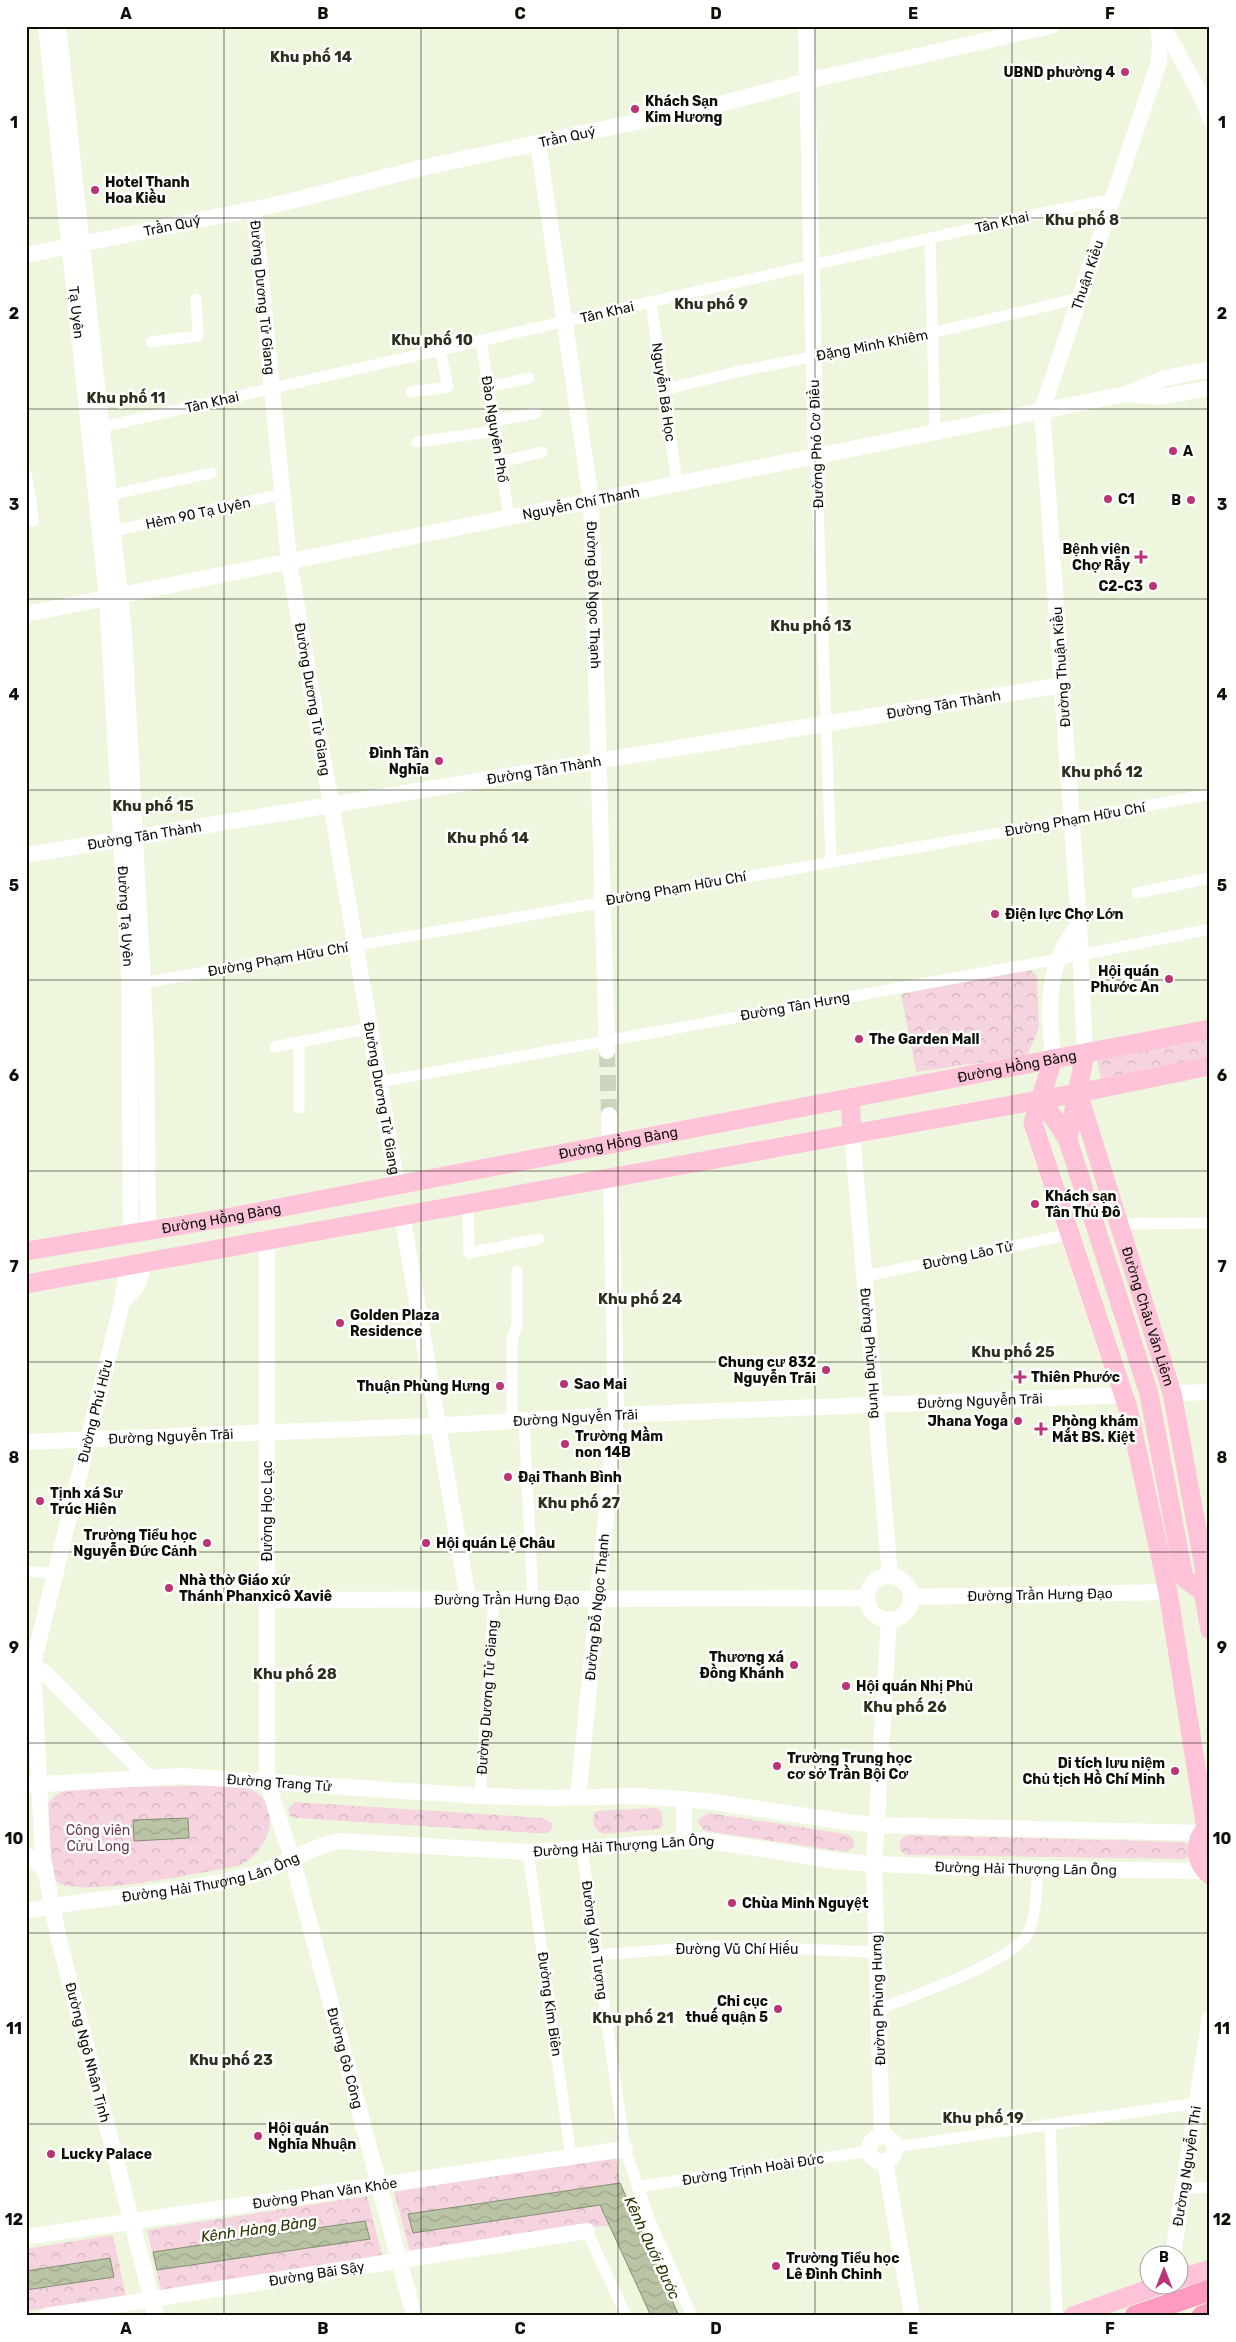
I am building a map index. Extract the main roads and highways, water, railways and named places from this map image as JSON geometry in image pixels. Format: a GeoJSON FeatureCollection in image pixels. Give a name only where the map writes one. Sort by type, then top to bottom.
{"type":"FeatureCollection","features":[{"type":"Feature","properties":{"kind":"highway"},"geometry":{"type":"LineString","coordinates":[[1135,2316],[1210,2290]]}},
{"type":"Feature","properties":{"kind":"highway"},"geometry":{"type":"LineString","coordinates":[[1202,2316],[1210,2313]]}},
{"type":"Feature","properties":{"kind":"main road","name":"Đường Hồng Bàng"},"geometry":{"type":"LineString","coordinates":[[26,1251],[267,1210],[1210,1029]]}},
{"type":"Feature","properties":{"kind":"main road"},"geometry":{"type":"LineString","coordinates":[[1068,1140],[1085,1054]]}},
{"type":"Feature","properties":{"kind":"main road"},"geometry":{"type":"LineString","coordinates":[[1053,1060],[1033,1123],[1125,1395],[1168,1592],[1206,1829],[1199,1840],[1197,1856],[1207,1873]]}},
{"type":"Feature","properties":{"kind":"main road","name":"Đường Hồng Bàng"},"geometry":{"type":"LineString","coordinates":[[26,1284],[852,1132],[1078,1093],[1210,1066]]}},
{"type":"Feature","properties":{"kind":"main road","name":"Đường Châu Văn Liêm"},"geometry":{"type":"LineString","coordinates":[[1078,1093],[1172,1393],[1205,1572],[1210,1630]]}},
{"type":"Feature","properties":{"kind":"main road","name":"Đường Châu Văn Liêm"},"geometry":{"type":"LineString","coordinates":[[1041,1098],[1068,1140],[1149,1394],[1184,1578]]}},
{"type":"Feature","properties":{"kind":"main road"},"geometry":{"type":"LineString","coordinates":[[850,1099],[852,1132]]}},
{"type":"Feature","properties":{"kind":"main road"},"geometry":{"type":"LineString","coordinates":[[610,1145],[611,1176]]}},
{"type":"Feature","properties":{"kind":"main road"},"geometry":{"type":"LineString","coordinates":[[397,1185],[402,1215]]}},
{"type":"Feature","properties":{"kind":"main road"},"geometry":{"type":"LineString","coordinates":[[267,1210],[267,1240]]}},
{"type":"Feature","properties":{"kind":"main road"},"geometry":{"type":"LineString","coordinates":[[1071,1234],[1119,1224]]}},
{"type":"Feature","properties":{"kind":"main road"},"geometry":{"type":"LineString","coordinates":[[137,1263],[140,1233]]}},
{"type":"Feature","properties":{"kind":"main road"},"geometry":{"type":"LineString","coordinates":[[1125,1395],[1172,1393]]}},
{"type":"Feature","properties":{"kind":"main road"},"geometry":{"type":"LineString","coordinates":[[1168,1592],[1184,1578],[1206,1592]]}},
{"type":"Feature","properties":{"kind":"main road"},"geometry":{"type":"LineString","coordinates":[[1168,1592],[1206,1592]]}},
{"type":"Feature","properties":{"kind":"main road"},"geometry":{"type":"LineString","coordinates":[[1188,2276],[1210,2269]]}},
{"type":"Feature","properties":{"kind":"main road"},"geometry":{"type":"LineString","coordinates":[[1074,2316],[1138,2293]]}},
{"type":"Feature","properties":{"kind":"water"},"geometry":{"type":"Polygon","coordinates":[[[188,1818],[189,1838],[134,1841],[133,1820],[188,1818]]]}},
{"type":"Feature","properties":{"kind":"water"},"geometry":{"type":"Polygon","coordinates":[[[620,2183],[679,2316],[651,2316],[600,2205],[413,2233],[408,2214],[620,2183]]]}},
{"type":"Feature","properties":{"kind":"water","name":"Kênh Hàng Bàng"},"geometry":{"type":"Polygon","coordinates":[[[365,2221],[370,2239],[157,2270],[153,2252],[365,2221]]]}},
{"type":"Feature","properties":{"kind":"water"},"geometry":{"type":"Polygon","coordinates":[[[110,2258],[114,2277],[26,2290],[26,2271],[110,2258]]]}},
{"type":"Feature","properties":{"kind":"tunnel"},"geometry":{"type":"LineString","coordinates":[[607,1051],[609,1115]]}},
{"type":"Feature","properties":{"kind":"place","name":"UBND phường 4"},"geometry":{"type":"Point","coordinates":[1125,72]}},
{"type":"Feature","properties":{"kind":"place","name":"Khách Sạn Kim Hương"},"geometry":{"type":"Point","coordinates":[635,109]}},
{"type":"Feature","properties":{"kind":"place","name":"Hotel Thanh Hoa Kiều"},"geometry":{"type":"Point","coordinates":[95,190]}},
{"type":"Feature","properties":{"kind":"place","name":"A"},"geometry":{"type":"Point","coordinates":[1173,451]}},
{"type":"Feature","properties":{"kind":"place","name":"C1"},"geometry":{"type":"Point","coordinates":[1108,499]}},
{"type":"Feature","properties":{"kind":"place","name":"B"},"geometry":{"type":"Point","coordinates":[1191,500]}},
{"type":"Feature","properties":{"kind":"place","name":"Bệnh viện Chợ Rẫy"},"geometry":{"type":"Point","coordinates":[1141,557]}},
{"type":"Feature","properties":{"kind":"place","name":"C2-C3"},"geometry":{"type":"Point","coordinates":[1153,586]}},
{"type":"Feature","properties":{"kind":"place","name":"Đình Tân Nghĩa"},"geometry":{"type":"Point","coordinates":[439,761]}},
{"type":"Feature","properties":{"kind":"place","name":"Điện lực Chợ Lớn"},"geometry":{"type":"Point","coordinates":[995,914]}},
{"type":"Feature","properties":{"kind":"place","name":"Hội quán Phước An"},"geometry":{"type":"Point","coordinates":[1169,979]}},
{"type":"Feature","properties":{"kind":"place","name":"The Garden Mall"},"geometry":{"type":"Point","coordinates":[859,1039]}},
{"type":"Feature","properties":{"kind":"place","name":"Khách sạn Tân Thủ Đô"},"geometry":{"type":"Point","coordinates":[1035,1204]}},
{"type":"Feature","properties":{"kind":"place","name":"Golden Plaza Residence"},"geometry":{"type":"Point","coordinates":[340,1323]}},
{"type":"Feature","properties":{"kind":"place","name":"Chung cư 832 Nguyễn Trãi"},"geometry":{"type":"Point","coordinates":[826,1370]}},
{"type":"Feature","properties":{"kind":"place","name":"Thiên Phước"},"geometry":{"type":"Point","coordinates":[1020,1377]}},
{"type":"Feature","properties":{"kind":"place","name":"Sao Mai"},"geometry":{"type":"Point","coordinates":[564,1384]}},
{"type":"Feature","properties":{"kind":"place","name":"Thuận Phùng Hưng"},"geometry":{"type":"Point","coordinates":[500,1386]}},
{"type":"Feature","properties":{"kind":"place","name":"Jhana Yoga"},"geometry":{"type":"Point","coordinates":[1018,1421]}},
{"type":"Feature","properties":{"kind":"place","name":"Phòng khám Mắt BS. Kiệt"},"geometry":{"type":"Point","coordinates":[1041,1429]}},
{"type":"Feature","properties":{"kind":"place","name":"Trường Mầm non 14B"},"geometry":{"type":"Point","coordinates":[565,1444]}},
{"type":"Feature","properties":{"kind":"place","name":"Đại Thanh Bình"},"geometry":{"type":"Point","coordinates":[508,1477]}},
{"type":"Feature","properties":{"kind":"place","name":"Tịnh xá Sư Trúc Hiên"},"geometry":{"type":"Point","coordinates":[40,1501]}},
{"type":"Feature","properties":{"kind":"place","name":"Trường Tiểu học Nguyễn Đức Cảnh"},"geometry":{"type":"Point","coordinates":[207,1543]}},
{"type":"Feature","properties":{"kind":"place","name":"Hội quán Lệ Châu"},"geometry":{"type":"Point","coordinates":[426,1543]}},
{"type":"Feature","properties":{"kind":"place","name":"Nhà thờ Giáo xứ Thánh Phanxicô Xaviê"},"geometry":{"type":"Point","coordinates":[169,1588]}},
{"type":"Feature","properties":{"kind":"place","name":"Thương xá Đồng Khánh"},"geometry":{"type":"Point","coordinates":[794,1665]}},
{"type":"Feature","properties":{"kind":"place","name":"Hội quán Nhị Phủ"},"geometry":{"type":"Point","coordinates":[846,1686]}},
{"type":"Feature","properties":{"kind":"place","name":"Trường Trung học cơ sở Trần Bội Cơ"},"geometry":{"type":"Point","coordinates":[777,1766]}},
{"type":"Feature","properties":{"kind":"place","name":"Di tích lưu niệm Chủ tịch Hồ Chí Minh"},"geometry":{"type":"Point","coordinates":[1175,1771]}},
{"type":"Feature","properties":{"kind":"place","name":"Chùa Minh Nguyệt"},"geometry":{"type":"Point","coordinates":[732,1903]}},
{"type":"Feature","properties":{"kind":"place","name":"Chi cục thuế quận 5"},"geometry":{"type":"Point","coordinates":[778,2009]}},
{"type":"Feature","properties":{"kind":"place","name":"Hội quán Nghĩa Nhuận"},"geometry":{"type":"Point","coordinates":[258,2136]}},
{"type":"Feature","properties":{"kind":"place","name":"Lucky Palace"},"geometry":{"type":"Point","coordinates":[51,2154]}},
{"type":"Feature","properties":{"kind":"place","name":"Trường Tiểu học Lê Đình Chinh"},"geometry":{"type":"Point","coordinates":[776,2266]}},
{"type":"Feature","properties":{"kind":"district","name":"Khu phố 14"},"geometry":{"type":"Point","coordinates":[311,57]}},
{"type":"Feature","properties":{"kind":"district","name":"Khu phố 8"},"geometry":{"type":"Point","coordinates":[1082,220]}},
{"type":"Feature","properties":{"kind":"district","name":"Khu phố 9"},"geometry":{"type":"Point","coordinates":[711,304]}},
{"type":"Feature","properties":{"kind":"district","name":"Khu phố 10"},"geometry":{"type":"Point","coordinates":[432,340]}},
{"type":"Feature","properties":{"kind":"district","name":"Khu phố 11"},"geometry":{"type":"Point","coordinates":[126,398]}},
{"type":"Feature","properties":{"kind":"district","name":"Khu phố 13"},"geometry":{"type":"Point","coordinates":[811,626]}},
{"type":"Feature","properties":{"kind":"district","name":"Khu phố 12"},"geometry":{"type":"Point","coordinates":[1102,772]}},
{"type":"Feature","properties":{"kind":"district","name":"Khu phố 15"},"geometry":{"type":"Point","coordinates":[153,806]}},
{"type":"Feature","properties":{"kind":"district","name":"Khu phố 14"},"geometry":{"type":"Point","coordinates":[488,838]}},
{"type":"Feature","properties":{"kind":"district","name":"Khu phố 24"},"geometry":{"type":"Point","coordinates":[640,1299]}},
{"type":"Feature","properties":{"kind":"district","name":"Khu phố 25"},"geometry":{"type":"Point","coordinates":[1013,1352]}},
{"type":"Feature","properties":{"kind":"district","name":"Khu phố 27"},"geometry":{"type":"Point","coordinates":[579,1503]}},
{"type":"Feature","properties":{"kind":"district","name":"Khu phố 28"},"geometry":{"type":"Point","coordinates":[295,1674]}},
{"type":"Feature","properties":{"kind":"district","name":"Khu phố 26"},"geometry":{"type":"Point","coordinates":[905,1707]}},
{"type":"Feature","properties":{"kind":"district","name":"Khu phố 21"},"geometry":{"type":"Point","coordinates":[633,2018]}},
{"type":"Feature","properties":{"kind":"district","name":"Khu phố 23"},"geometry":{"type":"Point","coordinates":[231,2060]}},
{"type":"Feature","properties":{"kind":"district","name":"Khu phố 19"},"geometry":{"type":"Point","coordinates":[983,2118]}},
{"type":"Feature","properties":{"kind":"park label","name":"Công viên Cửu Long"},"geometry":{"type":"Point","coordinates":[98,1838]}},
{"type":"Feature","properties":{"kind":"water label","name":"Kênh Quới Đước"},"geometry":{"type":"Point","coordinates":[652,2248]}}]}
